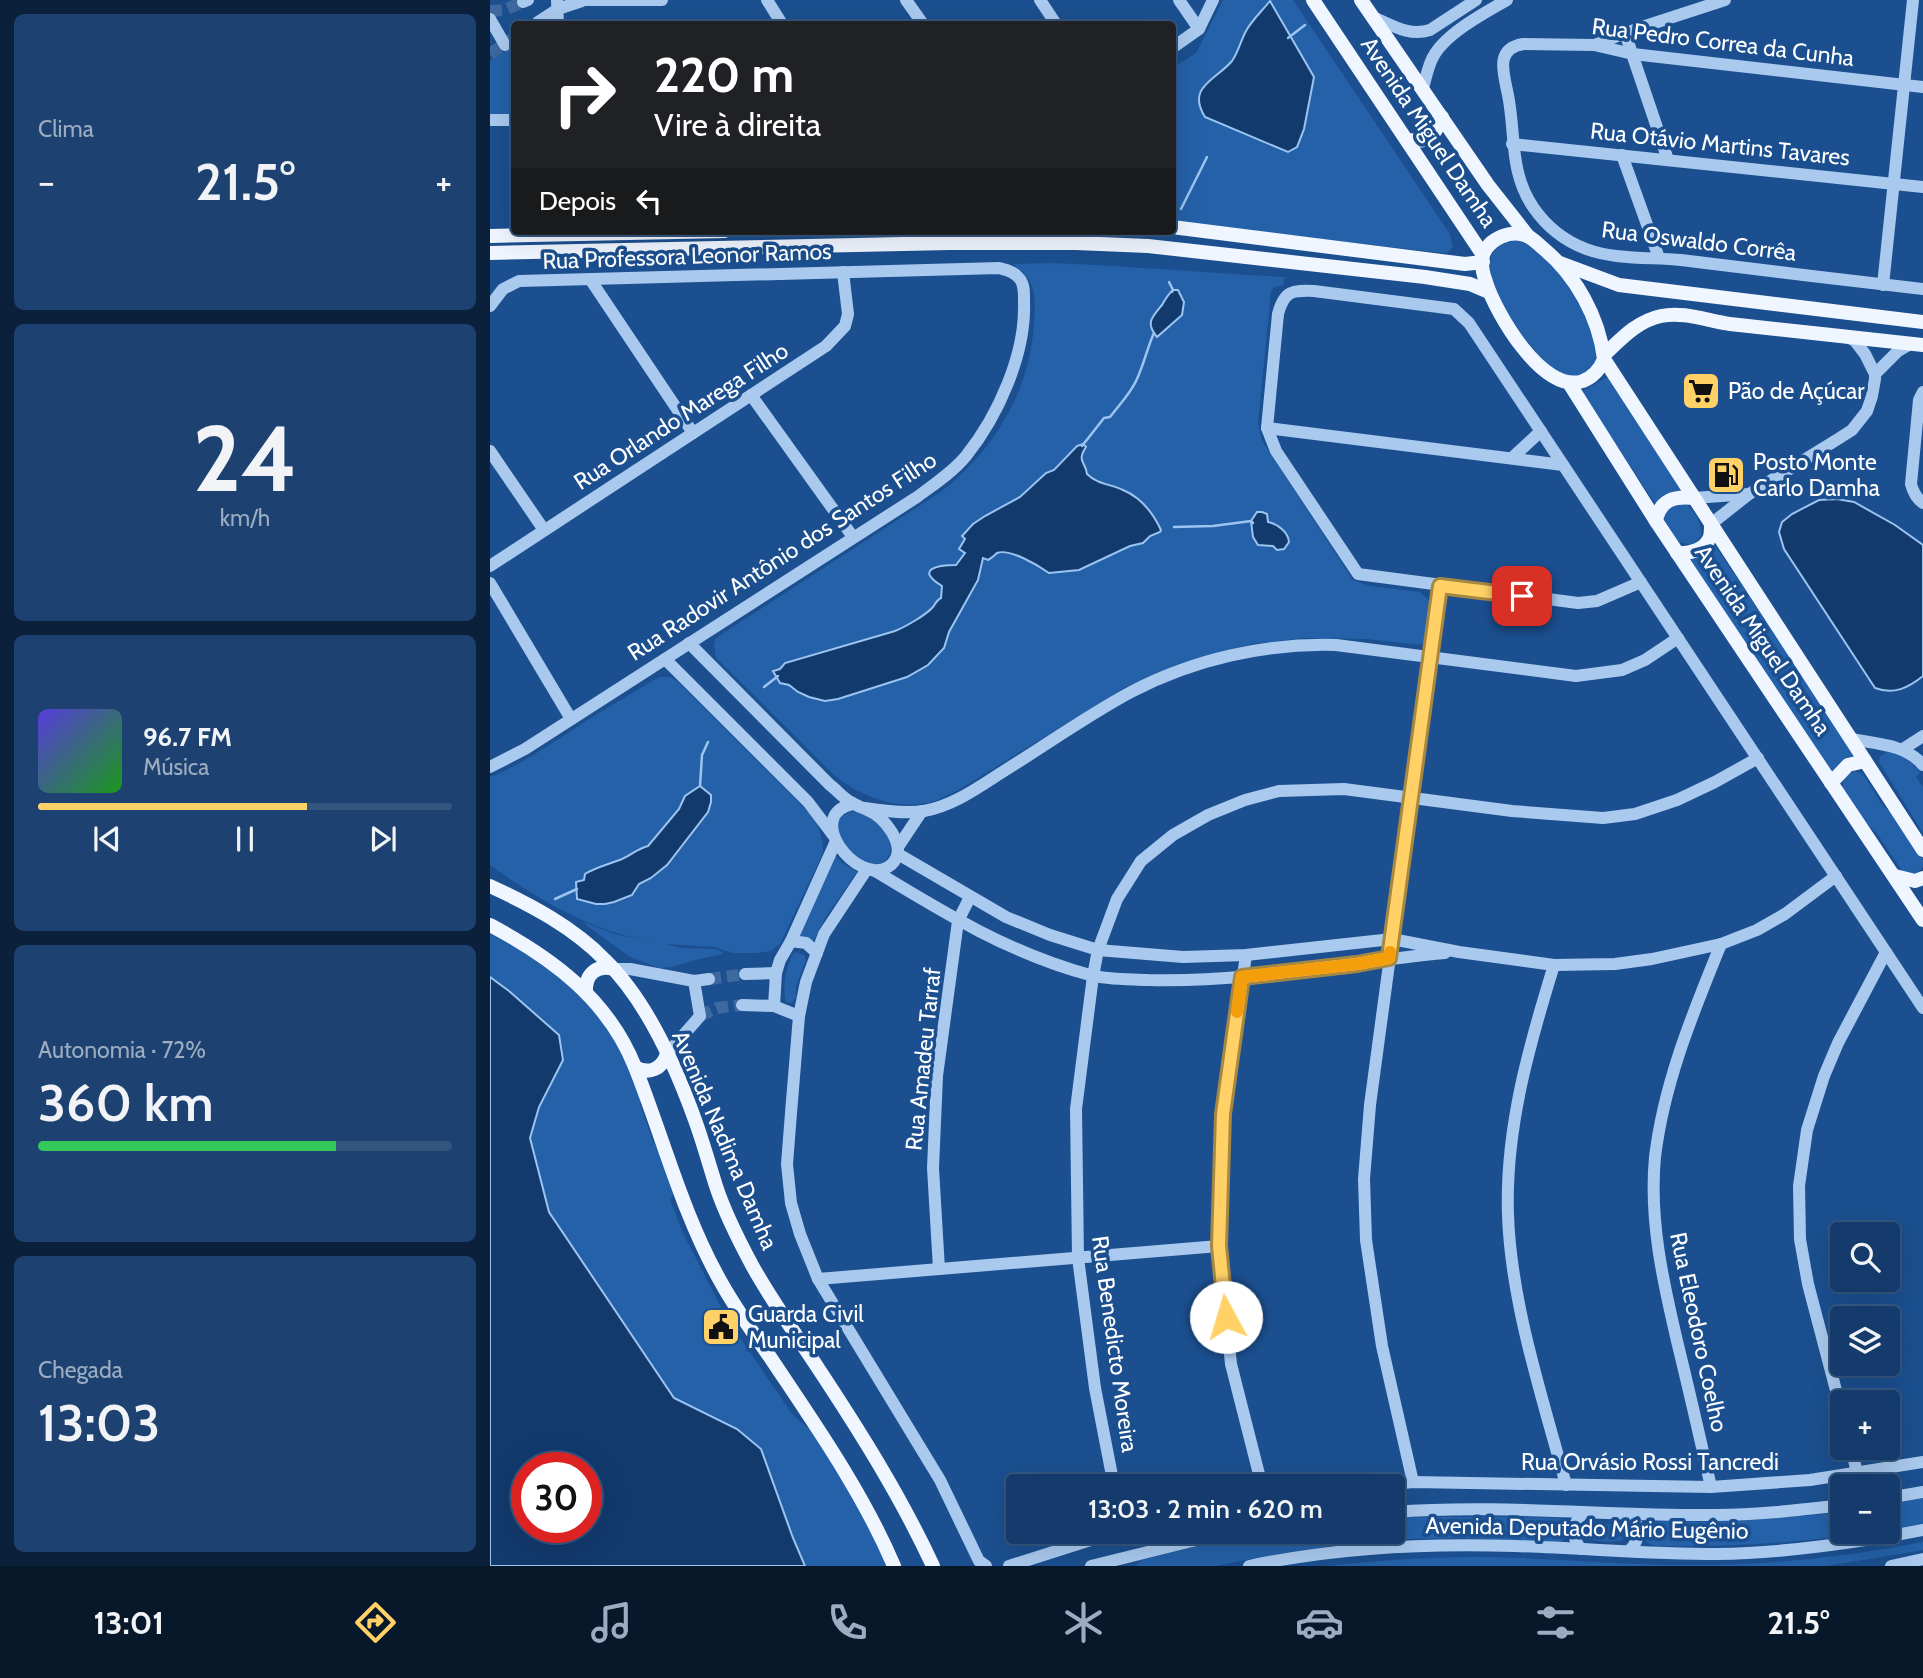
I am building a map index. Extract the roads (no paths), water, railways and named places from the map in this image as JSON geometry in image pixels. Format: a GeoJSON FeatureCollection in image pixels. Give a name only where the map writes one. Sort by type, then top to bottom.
{"type":"FeatureCollection","features":[{"type":"Feature","properties":{"kind":"main road","name":"Avenida Miguel Damha"},"geometry":{"type":"LineString","coordinates":[[1313,0],[1408,140],[1483,259]]}},
{"type":"Feature","properties":{"kind":"main road","name":"Avenida Miguel Damha"},"geometry":{"type":"LineString","coordinates":[[1361,0],[1488,185],[1529,237],[1559,262],[1576,285],[1597,327],[1604,357],[1923,850]]}},
{"type":"Feature","properties":{"kind":"main road"},"geometry":{"type":"LineString","coordinates":[[1408,140],[1419,142],[1433,136],[1442,117]]}},
{"type":"Feature","properties":{"kind":"main road"},"geometry":{"type":"LineString","coordinates":[[1176,228],[1465,264],[1483,259]]}},
{"type":"Feature","properties":{"kind":"main road"},"geometry":{"type":"LineString","coordinates":[[1529,237],[1518,233],[1507,235],[1491,244],[1483,259],[1485,279],[1489,292],[1512,334],[1526,351],[1556,378],[1569,383],[1595,374],[1602,366],[1604,357],[1631,329],[1658,316],[1674,314],[1849,338],[1917,344]]}},
{"type":"Feature","properties":{"kind":"main road"},"geometry":{"type":"LineString","coordinates":[[490,236],[534,235]]}},
{"type":"Feature","properties":{"kind":"main road"},"geometry":{"type":"LineString","coordinates":[[710,235],[715,248]]}},
{"type":"Feature","properties":{"kind":"main road"},"geometry":{"type":"LineString","coordinates":[[715,248],[721,235]]}},
{"type":"Feature","properties":{"kind":"main road"},"geometry":{"type":"LineString","coordinates":[[490,253],[937,243],[1081,237],[1411,276],[1470,284],[1489,292]]}},
{"type":"Feature","properties":{"kind":"main road"},"geometry":{"type":"LineString","coordinates":[[1559,262],[1619,285],[1923,322]]}},
{"type":"Feature","properties":{"kind":"main road"},"geometry":{"type":"LineString","coordinates":[[1619,342],[1617,358],[1620,383]]}},
{"type":"Feature","properties":{"kind":"main road","name":"Avenida Miguel Damha"},"geometry":{"type":"LineString","coordinates":[[1569,383],[1656,521],[1923,919]]}},
{"type":"Feature","properties":{"kind":"main road"},"geometry":{"type":"LineString","coordinates":[[1656,521],[1661,508],[1668,501],[1679,497],[1694,498]]}},
{"type":"Feature","properties":{"kind":"main road"},"geometry":{"type":"LineString","coordinates":[[1678,553],[1694,551],[1703,545],[1710,537],[1711,524]]}},
{"type":"Feature","properties":{"kind":"main road"},"geometry":{"type":"LineString","coordinates":[[1831,783],[1848,765],[1865,761]]}},
{"type":"Feature","properties":{"kind":"main road"},"geometry":{"type":"LineString","coordinates":[[1895,876],[1915,881],[1923,878]]}},
{"type":"Feature","properties":{"kind":"main road","name":"Avenida Nadima Damha"},"geometry":{"type":"LineString","coordinates":[[490,886],[540,911],[596,950],[614,969],[651,1024],[667,1054],[695,1121],[720,1198],[754,1270],[881,1466],[933,1566]]}},
{"type":"Feature","properties":{"kind":"main road"},"geometry":{"type":"LineString","coordinates":[[490,925],[550,960],[586,992],[613,1024],[635,1067],[706,1256],[735,1306],[849,1478],[894,1566]]}},
{"type":"Feature","properties":{"kind":"main road"},"geometry":{"type":"LineString","coordinates":[[586,992],[587,980],[593,971],[606,967],[614,969]]}},
{"type":"Feature","properties":{"kind":"main road"},"geometry":{"type":"LineString","coordinates":[[635,1067],[645,1071],[656,1069],[667,1054]]}},
{"type":"Feature","properties":{"kind":"street"},"geometry":{"type":"LineString","coordinates":[[539,21],[557,5],[581,0],[662,0]]}},
{"type":"Feature","properties":{"kind":"street"},"geometry":{"type":"LineString","coordinates":[[906,0],[921,21]]}},
{"type":"Feature","properties":{"kind":"street"},"geometry":{"type":"LineString","coordinates":[[1040,0],[1054,21]]}},
{"type":"Feature","properties":{"kind":"street"},"geometry":{"type":"LineString","coordinates":[[1179,0],[1199,29]]}},
{"type":"Feature","properties":{"kind":"street"},"geometry":{"type":"LineString","coordinates":[[1176,45],[1199,29],[1213,0]]}},
{"type":"Feature","properties":{"kind":"street"},"geometry":{"type":"LineString","coordinates":[[1373,18],[1415,33],[1430,30],[1476,0]]}},
{"type":"Feature","properties":{"kind":"street"},"geometry":{"type":"LineString","coordinates":[[1423,88],[1429,65],[1440,46],[1492,4],[1507,0]]}},
{"type":"Feature","properties":{"kind":"street"},"geometry":{"type":"LineString","coordinates":[[1594,45],[1725,0]]}},
{"type":"Feature","properties":{"kind":"street"},"geometry":{"type":"LineString","coordinates":[[1883,285],[1913,0]]}},
{"type":"Feature","properties":{"kind":"street"},"geometry":{"type":"LineString","coordinates":[[771,2],[780,21]]}},
{"type":"Feature","properties":{"kind":"street"},"geometry":{"type":"LineString","coordinates":[[490,19],[505,45]]}},
{"type":"Feature","properties":{"kind":"street"},"geometry":{"type":"LineString","coordinates":[[1430,30],[1440,46]]}},
{"type":"Feature","properties":{"kind":"street"},"geometry":{"type":"LineString","coordinates":[[1625,33],[1668,160]]}},
{"type":"Feature","properties":{"kind":"street","name":"Rua Pedro Correa da Cunha"},"geometry":{"type":"LineString","coordinates":[[1517,45],[1594,45],[1633,54],[1923,87]]}},
{"type":"Feature","properties":{"kind":"street","name":"Rua Oswaldo Corrêa"},"geometry":{"type":"LineString","coordinates":[[1517,45],[1508,50],[1503,60],[1512,144],[1521,184],[1534,208],[1551,228],[1576,244],[1600,253],[1923,289]]}},
{"type":"Feature","properties":{"kind":"street"},"geometry":{"type":"LineString","coordinates":[[490,120],[511,120]]}},
{"type":"Feature","properties":{"kind":"street","name":"Rua Otávio Martins Tavares"},"geometry":{"type":"LineString","coordinates":[[1512,144],[1923,187]]}},
{"type":"Feature","properties":{"kind":"street"},"geometry":{"type":"LineString","coordinates":[[1622,155],[1659,258]]}},
{"type":"Feature","properties":{"kind":"street","name":"Rua Professora Leonor Ramos"},"geometry":{"type":"LineString","coordinates":[[490,306],[503,289],[519,281],[999,268],[1019,277]]}},
{"type":"Feature","properties":{"kind":"street","name":"Rua Orlando Marega Filho"},"geometry":{"type":"LineString","coordinates":[[490,566],[826,346],[845,326],[848,314],[843,272]]}},
{"type":"Feature","properties":{"kind":"street","name":"Rua Radovir Antônio dos Santos Filho"},"geometry":{"type":"LineString","coordinates":[[490,767],[525,750],[943,478],[965,457],[985,427],[1009,379],[1022,331],[1024,290],[1019,277]]}},
{"type":"Feature","properties":{"kind":"street"},"geometry":{"type":"LineString","coordinates":[[590,279],[692,433]]}},
{"type":"Feature","properties":{"kind":"street"},"geometry":{"type":"LineString","coordinates":[[1641,583],[1597,601],[1578,603],[1358,574],[1276,450],[1267,428],[1278,314],[1287,295],[1296,290],[1314,291],[1454,309],[1463,316],[1541,431],[1923,1008]]}},
{"type":"Feature","properties":{"kind":"street"},"geometry":{"type":"LineString","coordinates":[[1849,338],[1861,348],[1875,374]]}},
{"type":"Feature","properties":{"kind":"street"},"geometry":{"type":"LineString","coordinates":[[1711,524],[1749,494],[1852,430],[1860,422],[1870,403],[1875,374],[1898,351],[1917,344]]}},
{"type":"Feature","properties":{"kind":"street"},"geometry":{"type":"LineString","coordinates":[[1920,500],[1912,491],[1912,471],[1919,400],[1923,392]]}},
{"type":"Feature","properties":{"kind":"street"},"geometry":{"type":"LineString","coordinates":[[751,395],[853,537]]}},
{"type":"Feature","properties":{"kind":"street"},"geometry":{"type":"LineString","coordinates":[[1267,428],[1563,465]]}},
{"type":"Feature","properties":{"kind":"street"},"geometry":{"type":"LineString","coordinates":[[1512,458],[1541,431]]}},
{"type":"Feature","properties":{"kind":"street"},"geometry":{"type":"LineString","coordinates":[[490,451],[544,530]]}},
{"type":"Feature","properties":{"kind":"street"},"geometry":{"type":"LineString","coordinates":[[1694,498],[1749,494]]}},
{"type":"Feature","properties":{"kind":"street"},"geometry":{"type":"LineString","coordinates":[[490,583],[571,719]]}},
{"type":"Feature","properties":{"kind":"street"},"geometry":{"type":"LineString","coordinates":[[1413,1482],[1382,1346],[1366,1240],[1364,1179],[1370,1105],[1440,586]]}},
{"type":"Feature","properties":{"kind":"street"},"geometry":{"type":"LineString","coordinates":[[774,1006],[776,973],[780,960],[791,941],[835,838],[831,827],[833,818],[837,811],[845,806],[922,811],[948,804],[1130,693],[1182,670],[1218,658],[1301,644],[1336,645],[1576,676],[1622,670],[1645,660],[1678,638]]}},
{"type":"Feature","properties":{"kind":"street"},"geometry":{"type":"LineString","coordinates":[[689,643],[830,785],[888,825],[898,850],[1006,917],[1098,950],[1183,957],[1246,955],[1392,939],[1459,952],[1555,965],[1628,962],[1721,944],[1758,930],[1836,876]]}},
{"type":"Feature","properties":{"kind":"street"},"geometry":{"type":"LineString","coordinates":[[665,659],[808,802],[845,854],[855,863],[958,921],[1038,958],[1093,976],[1177,981],[1242,977],[1459,952]]}},
{"type":"Feature","properties":{"kind":"street"},"geometry":{"type":"LineString","coordinates":[[1865,761],[1878,751],[1896,748],[1923,736]]}},
{"type":"Feature","properties":{"kind":"street"},"geometry":{"type":"LineString","coordinates":[[1851,739],[1896,748],[1918,759],[1923,765]]}},
{"type":"Feature","properties":{"kind":"street","name":"Rua Benedicto Moreira"},"geometry":{"type":"LineString","coordinates":[[1112,1474],[1095,1388],[1078,1258],[1076,1109],[1098,950],[1116,899],[1141,861],[1173,835],[1208,814],[1279,791],[1344,789],[1512,811],[1603,818],[1634,814],[1690,794],[1758,758]]}},
{"type":"Feature","properties":{"kind":"street"},"geometry":{"type":"LineString","coordinates":[[922,811],[898,850],[896,859],[887,868],[871,870],[824,934],[806,982],[799,1016],[787,1164],[791,1203],[818,1279],[940,1480],[979,1560],[986,1566]]}},
{"type":"Feature","properties":{"kind":"street","name":"Rua Amadeu Tarraf"},"geometry":{"type":"LineString","coordinates":[[939,1269],[933,1168],[937,1076],[958,921],[970,897]]}},
{"type":"Feature","properties":{"kind":"street"},"geometry":{"type":"LineString","coordinates":[[791,941],[806,943],[817,953]]}},
{"type":"Feature","properties":{"kind":"street","name":"Rua Eleodoro Coelho"},"geometry":{"type":"LineString","coordinates":[[1711,1487],[1660,1266],[1654,1196],[1655,1158],[1674,1068],[1721,944]]}},
{"type":"Feature","properties":{"kind":"street"},"geometry":{"type":"LineString","coordinates":[[1836,1390],[1808,1284],[1800,1239],[1799,1186],[1807,1130],[1824,1076],[1838,1042],[1886,952]]}},
{"type":"Feature","properties":{"kind":"street"},"geometry":{"type":"LineString","coordinates":[[1246,955],[1223,1114],[1219,1246],[1231,1364],[1259,1474]]}},
{"type":"Feature","properties":{"kind":"street"},"geometry":{"type":"LineString","coordinates":[[1555,965],[1535,1027],[1518,1099],[1511,1142],[1508,1214],[1519,1299],[1566,1485]]}},
{"type":"Feature","properties":{"kind":"street"},"geometry":{"type":"LineString","coordinates":[[614,969],[630,969],[694,981],[709,979]]}},
{"type":"Feature","properties":{"kind":"street"},"geometry":{"type":"LineString","coordinates":[[745,974],[776,973]]}},
{"type":"Feature","properties":{"kind":"street"},"geometry":{"type":"LineString","coordinates":[[667,1054],[700,1016],[694,981]]}},
{"type":"Feature","properties":{"kind":"street"},"geometry":{"type":"LineString","coordinates":[[741,1005],[774,1006],[799,1016]]}},
{"type":"Feature","properties":{"kind":"street"},"geometry":{"type":"LineString","coordinates":[[818,1279],[1219,1246]]}},
{"type":"Feature","properties":{"kind":"street"},"geometry":{"type":"LineString","coordinates":[[1854,1460],[1857,1473]]}},
{"type":"Feature","properties":{"kind":"street","name":"Rua Orvásio Rossi Tancredi"},"geometry":{"type":"LineString","coordinates":[[1405,1483],[1711,1487],[1810,1480],[1923,1462]]}},
{"type":"Feature","properties":{"kind":"street"},"geometry":{"type":"LineString","coordinates":[[1900,1496],[1923,1492]]}},
{"type":"Feature","properties":{"kind":"street","name":"Avenida Deputado Mário Eugênio"},"geometry":{"type":"LineString","coordinates":[[1405,1512],[1459,1510],[1716,1515],[1830,1507]]}},
{"type":"Feature","properties":{"kind":"street"},"geometry":{"type":"LineString","coordinates":[[1581,1549],[1575,1540],[1574,1530],[1576,1520],[1583,1513]]}},
{"type":"Feature","properties":{"kind":"street"},"geometry":{"type":"LineString","coordinates":[[1629,1514],[1636,1522],[1639,1533],[1636,1543],[1629,1551]]}},
{"type":"Feature","properties":{"kind":"street","name":"Avenida Deputado Mário Eugênio"},"geometry":{"type":"LineString","coordinates":[[1250,1566],[1334,1553],[1406,1547],[1514,1546],[1718,1554],[1790,1549],[1923,1530]]}},
{"type":"Feature","properties":{"kind":"street"},"geometry":{"type":"LineString","coordinates":[[1009,1566],[1074,1544]]}},
{"type":"Feature","properties":{"kind":"street"},"geometry":{"type":"LineString","coordinates":[[1091,1566],[1133,1560],[1191,1544]]}},
{"type":"Feature","properties":{"kind":"street"},"geometry":{"type":"LineString","coordinates":[[1891,1566],[1923,1559]]}},
{"type":"Feature","properties":{"kind":"waterway"},"geometry":{"type":"LineString","coordinates":[[1288,38],[1305,25]]}},
{"type":"Feature","properties":{"kind":"waterway"},"geometry":{"type":"LineString","coordinates":[[1181,209],[1207,157]]}},
{"type":"Feature","properties":{"kind":"waterway"},"geometry":{"type":"LineString","coordinates":[[1169,282],[1172,292]]}},
{"type":"Feature","properties":{"kind":"waterway"},"geometry":{"type":"LineString","coordinates":[[1082,446],[1131,390],[1154,333]]}},
{"type":"Feature","properties":{"kind":"waterway"},"geometry":{"type":"LineString","coordinates":[[1174,527],[1253,523]]}},
{"type":"Feature","properties":{"kind":"waterway"},"geometry":{"type":"LineString","coordinates":[[764,687],[778,676]]}},
{"type":"Feature","properties":{"kind":"waterway"},"geometry":{"type":"LineString","coordinates":[[700,786],[702,755],[708,742]]}},
{"type":"Feature","properties":{"kind":"waterway"},"geometry":{"type":"LineString","coordinates":[[555,899],[577,889]]}},
{"type":"Feature","properties":{"kind":"tunnel"},"geometry":{"type":"LineString","coordinates":[[490,11],[504,10],[523,2]]}},
{"type":"Feature","properties":{"kind":"tunnel"},"geometry":{"type":"LineString","coordinates":[[490,54],[511,40]]}},
{"type":"Feature","properties":{"kind":"tunnel"},"geometry":{"type":"LineString","coordinates":[[709,979],[745,974]]}},
{"type":"Feature","properties":{"kind":"tunnel"},"geometry":{"type":"LineString","coordinates":[[700,1016],[717,1008],[742,1005]]}},
{"type":"Feature","properties":{"kind":"place","name":"Pão de Açúcar"},"geometry":{"type":"Point","coordinates":[1701,391]}},
{"type":"Feature","properties":{"kind":"place","name":"Posto Monte Carlo Damha"},"geometry":{"type":"Point","coordinates":[1726,475]}},
{"type":"Feature","properties":{"kind":"place","name":"Guarda Civil Municipal"},"geometry":{"type":"Point","coordinates":[721,1327]}}]}
